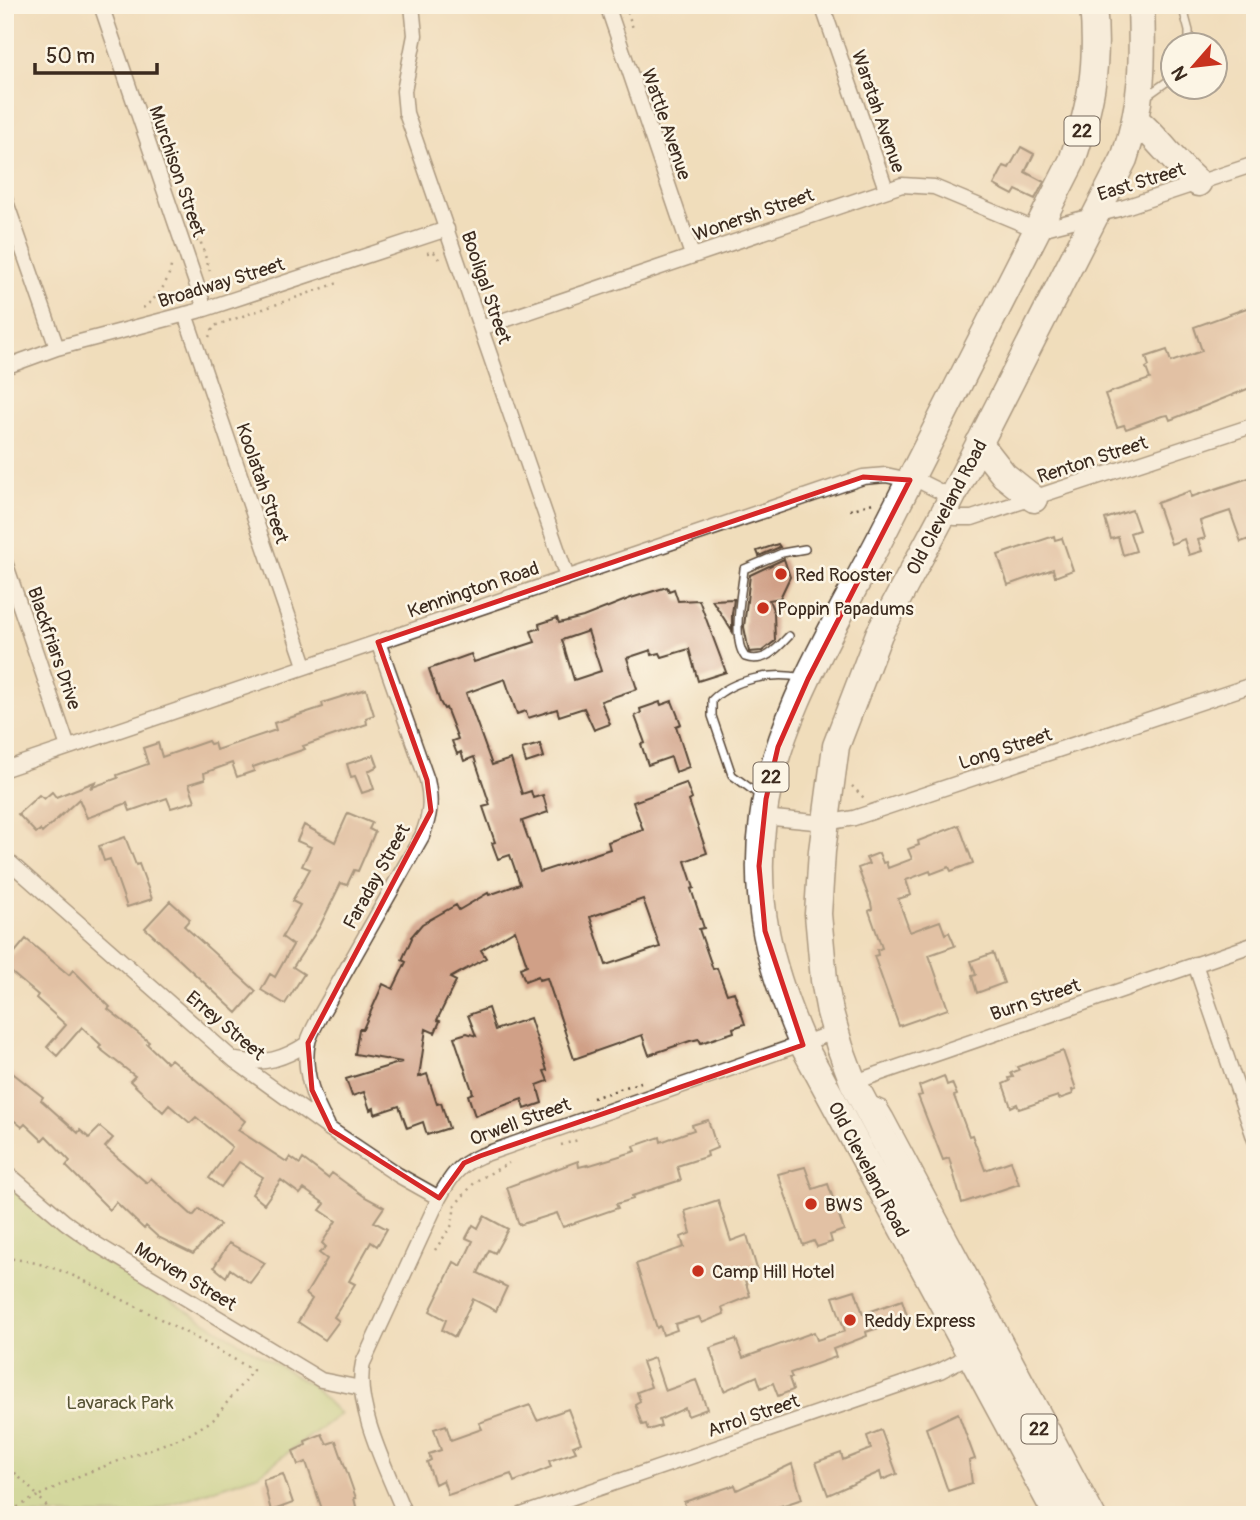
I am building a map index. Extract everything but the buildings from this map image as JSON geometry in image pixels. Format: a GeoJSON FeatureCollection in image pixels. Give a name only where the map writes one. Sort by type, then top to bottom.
{"type":"FeatureCollection","features":[{"type":"Feature","properties":{"kind":"highway","name":"Old Cleveland Road"},"geometry":{"type":"LineString","coordinates":[[1085,1515],[981,1349],[803,1045],[779,989],[765,931],[759,866],[764,808],[778,747],[808,679],[1072,161],[1089,111],[1095,74],[1093,5]]}},
{"type":"Feature","properties":{"kind":"highway","name":"Old Cleveland Road"},"geometry":{"type":"LineString","coordinates":[[1057,1515],[856,1088],[835,1032],[824,980],[818,885],[836,746],[879,634],[948,505],[1124,159],[1138,110],[1142,68],[1141,5]]}},
{"type":"Feature","properties":{"kind":"highway"},"geometry":{"type":"LineString","coordinates":[[1138,110],[1174,161],[1198,183]]}},
{"type":"Feature","properties":{"kind":"highway"},"geometry":{"type":"LineString","coordinates":[[979,443],[1004,475],[1034,499]]}},
{"type":"Feature","properties":{"kind":"street","name":"Murchison Street"},"geometry":{"type":"LineString","coordinates":[[101,5],[205,310]]}},
{"type":"Feature","properties":{"kind":"street","name":"Booligal Street"},"geometry":{"type":"LineString","coordinates":[[412,5],[415,35],[404,91],[406,113],[567,577]]}},
{"type":"Feature","properties":{"kind":"street","name":"Wattle Avenue"},"geometry":{"type":"LineString","coordinates":[[607,5],[692,255]]}},
{"type":"Feature","properties":{"kind":"street","name":"Waratah Avenue"},"geometry":{"type":"LineString","coordinates":[[822,5],[886,189]]}},
{"type":"Feature","properties":{"kind":"street","name":"East Street"},"geometry":{"type":"LineString","coordinates":[[1037,230],[1097,215],[1255,164]]}},
{"type":"Feature","properties":{"kind":"street","name":"Wonersh Street"},"geometry":{"type":"LineString","coordinates":[[481,328],[902,185],[934,187],[1037,230]]}},
{"type":"Feature","properties":{"kind":"street"},"geometry":{"type":"LineString","coordinates":[[5,198],[57,348]]}},
{"type":"Feature","properties":{"kind":"street","name":"Broadway Street"},"geometry":{"type":"LineString","coordinates":[[5,367],[57,348],[205,310],[447,229]]}},
{"type":"Feature","properties":{"kind":"street","name":"Koolatah Street"},"geometry":{"type":"LineString","coordinates":[[185,314],[305,665]]}},
{"type":"Feature","properties":{"kind":"street","name":"Renton Street"},"geometry":{"type":"LineString","coordinates":[[948,505],[955,519],[972,518],[1255,425]]}},
{"type":"Feature","properties":{"kind":"street","name":"Kennington Road"},"geometry":{"type":"LineString","coordinates":[[5,769],[863,477],[879,474],[923,484],[941,492],[948,505]]}},
{"type":"Feature","properties":{"kind":"street","name":"Blackfriars Drive"},"geometry":{"type":"LineString","coordinates":[[5,562],[68,747]]}},
{"type":"Feature","properties":{"kind":"street","name":"Faraday Street"},"geometry":{"type":"LineString","coordinates":[[308,1043],[356,951],[422,836],[431,811],[427,780],[377,642]]}},
{"type":"Feature","properties":{"kind":"street","name":"Long Street"},"geometry":{"type":"LineString","coordinates":[[764,808],[825,823],[854,818],[1255,684]]}},
{"type":"Feature","properties":{"kind":"street","name":"Errey Street"},"geometry":{"type":"LineString","coordinates":[[5,858],[234,1060],[331,1130],[398,1175],[439,1198]]}},
{"type":"Feature","properties":{"kind":"street","name":"Burn Street"},"geometry":{"type":"LineString","coordinates":[[828,1091],[856,1088],[1255,944]]}},
{"type":"Feature","properties":{"kind":"street"},"geometry":{"type":"LineString","coordinates":[[1195,964],[1255,1140]]}},
{"type":"Feature","properties":{"kind":"street","name":"Orwell Street"},"geometry":{"type":"LineString","coordinates":[[405,1515],[364,1410],[361,1388],[363,1363],[439,1198],[453,1174],[464,1163],[480,1156],[835,1032]]}},
{"type":"Feature","properties":{"kind":"street"},"geometry":{"type":"LineString","coordinates":[[234,1060],[264,1063],[279,1059],[308,1043],[308,1068],[312,1090],[318,1109],[331,1130]]}},
{"type":"Feature","properties":{"kind":"street","name":"Morven Street"},"geometry":{"type":"LineString","coordinates":[[5,1171],[65,1222],[96,1244],[321,1380],[361,1388]]}},
{"type":"Feature","properties":{"kind":"street","name":"Arrol Street"},"geometry":{"type":"LineString","coordinates":[[521,1515],[940,1371],[981,1349]]}},
{"type":"Feature","properties":{"kind":"lane"},"geometry":{"type":"LineString","coordinates":[[1182,5],[1189,32]]}},
{"type":"Feature","properties":{"kind":"lane"},"geometry":{"type":"LineString","coordinates":[[1138,110],[1158,91]]}},
{"type":"Feature","properties":{"kind":"lane"},"geometry":{"type":"LineString","coordinates":[[789,636],[776,650],[757,659],[745,657],[741,651],[738,632],[744,569],[782,553],[805,549]]}},
{"type":"Feature","properties":{"kind":"lane"},"geometry":{"type":"LineString","coordinates":[[764,808],[732,775],[712,716],[712,700],[719,693],[736,685],[772,675],[808,679]]}},
{"type":"Feature","properties":{"kind":"lane","name":"Old Cleveland Road"},"geometry":{"type":"LineString","coordinates":[[856,1088],[883,1105],[1102,1515]]}},
{"type":"Feature","properties":{"kind":"path"},"geometry":{"type":"LineString","coordinates":[[625,5],[633,28]]}},
{"type":"Feature","properties":{"kind":"path"},"geometry":{"type":"LineString","coordinates":[[195,241],[200,240],[210,272]]}},
{"type":"Feature","properties":{"kind":"path"},"geometry":{"type":"LineString","coordinates":[[425,254],[434,252],[441,262]]}},
{"type":"Feature","properties":{"kind":"path"},"geometry":{"type":"LineString","coordinates":[[141,310],[160,295],[170,275],[173,259]]}},
{"type":"Feature","properties":{"kind":"path"},"geometry":{"type":"LineString","coordinates":[[205,325],[213,328],[341,282]]}},
{"type":"Feature","properties":{"kind":"path"},"geometry":{"type":"LineString","coordinates":[[213,328],[209,335],[213,347]]}},
{"type":"Feature","properties":{"kind":"path"},"geometry":{"type":"LineString","coordinates":[[850,510],[879,503]]}},
{"type":"Feature","properties":{"kind":"path"},"geometry":{"type":"LineString","coordinates":[[852,786],[868,801]]}},
{"type":"Feature","properties":{"kind":"path"},"geometry":{"type":"LineString","coordinates":[[552,1148],[578,1140]]}},
{"type":"Feature","properties":{"kind":"path"},"geometry":{"type":"LineString","coordinates":[[435,1250],[452,1224],[456,1205],[476,1181],[514,1161]]}},
{"type":"Feature","properties":{"kind":"path"},"geometry":{"type":"LineString","coordinates":[[5,1258],[46,1264],[166,1321],[253,1370],[213,1420],[188,1436],[81,1475],[5,1514]]}},
{"type":"Feature","properties":{"kind":"path"},"geometry":{"type":"LineString","coordinates":[[5,1463],[54,1515]]}},
{"type":"Feature","properties":{"kind":"highlighted area"},"geometry":{"type":"Polygon","coordinates":[[[863,477],[910,480],[808,679],[778,747],[766,799],[759,866],[765,931],[803,1045],[480,1156],[464,1163],[439,1198],[331,1130],[312,1090],[308,1043],[431,811],[427,780],[378,642],[863,477]]]}},
{"type":"Feature","properties":{"kind":"green space","name":"Lavarack Park"},"geometry":{"type":"Polygon","coordinates":[[[5,1184],[79,1246],[311,1385],[340,1414],[259,1474],[139,1515],[5,1515],[5,1184]]]}},
{"type":"Feature","properties":{"kind":"place","name":"Red Rooster"},"geometry":{"type":"Point","coordinates":[781,574]}},
{"type":"Feature","properties":{"kind":"place","name":"Poppin Papadums"},"geometry":{"type":"Point","coordinates":[763,608]}},
{"type":"Feature","properties":{"kind":"place","name":"BWS"},"geometry":{"type":"Point","coordinates":[811,1204]}},
{"type":"Feature","properties":{"kind":"place","name":"Camp Hill Hotel"},"geometry":{"type":"Point","coordinates":[698,1271]}},
{"type":"Feature","properties":{"kind":"place","name":"Reddy Express"},"geometry":{"type":"Point","coordinates":[850,1320]}}]}
